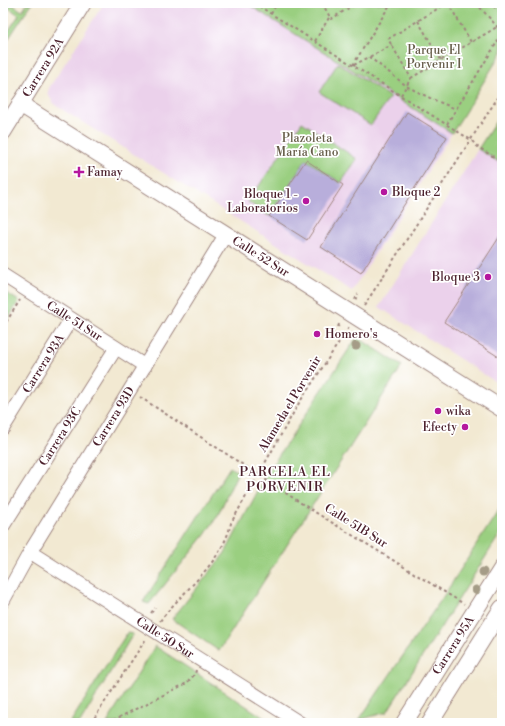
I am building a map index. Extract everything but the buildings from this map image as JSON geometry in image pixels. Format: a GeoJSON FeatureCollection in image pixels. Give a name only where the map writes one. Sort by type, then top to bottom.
{"type":"FeatureCollection","features":[{"type":"Feature","properties":{"kind":"street","name":"Carrera 92A"},"geometry":{"type":"LineString","coordinates":[[3,132],[83,3]]}},
{"type":"Feature","properties":{"kind":"street","name":"Calle 52 Sur"},"geometry":{"type":"LineString","coordinates":[[20,104],[502,409]]}},
{"type":"Feature","properties":{"kind":"street","name":"Carrera 93D"},"geometry":{"type":"LineString","coordinates":[[3,601],[30,552],[226,234]]}},
{"type":"Feature","properties":{"kind":"street","name":"Calle 51 Sur"},"geometry":{"type":"LineString","coordinates":[[3,275],[145,366]]}},
{"type":"Feature","properties":{"kind":"street","name":"Carrera 93A"},"geometry":{"type":"LineString","coordinates":[[3,428],[71,319]]}},
{"type":"Feature","properties":{"kind":"street","name":"Carrera 93C"},"geometry":{"type":"LineString","coordinates":[[3,526],[116,348]]}},
{"type":"Feature","properties":{"kind":"street","name":"Calle 50 Sur"},"geometry":{"type":"LineString","coordinates":[[30,552],[300,723]]}},
{"type":"Feature","properties":{"kind":"street","name":"Carrera 95A"},"geometry":{"type":"LineString","coordinates":[[404,723],[502,568]]}},
{"type":"Feature","properties":{"kind":"street","name":"Carrera 95A"},"geometry":{"type":"LineString","coordinates":[[430,723],[502,608]]}},
{"type":"Feature","properties":{"kind":"path"},"geometry":{"type":"LineString","coordinates":[[254,3],[259,4],[271,14],[447,124],[502,162]]}},
{"type":"Feature","properties":{"kind":"path"},"geometry":{"type":"LineString","coordinates":[[271,14],[277,3]]}},
{"type":"Feature","properties":{"kind":"path"},"geometry":{"type":"LineString","coordinates":[[322,3],[331,19],[357,3]]}},
{"type":"Feature","properties":{"kind":"path"},"geometry":{"type":"LineString","coordinates":[[353,65],[391,3]]}},
{"type":"Feature","properties":{"kind":"path"},"geometry":{"type":"LineString","coordinates":[[411,78],[388,39],[418,20],[448,3],[470,42]]}},
{"type":"Feature","properties":{"kind":"path"},"geometry":{"type":"LineString","coordinates":[[447,124],[502,33],[476,3]]}},
{"type":"Feature","properties":{"kind":"path"},"geometry":{"type":"LineString","coordinates":[[488,3],[502,12]]}},
{"type":"Feature","properties":{"kind":"path"},"geometry":{"type":"LineString","coordinates":[[315,42],[330,16]]}},
{"type":"Feature","properties":{"kind":"path"},"geometry":{"type":"LineString","coordinates":[[418,20],[441,60]]}},
{"type":"Feature","properties":{"kind":"path"},"geometry":{"type":"LineString","coordinates":[[400,95],[411,78],[502,24]]}},
{"type":"Feature","properties":{"kind":"path"},"geometry":{"type":"LineString","coordinates":[[353,65],[392,45]]}},
{"type":"Feature","properties":{"kind":"path"},"geometry":{"type":"LineString","coordinates":[[369,57],[406,85],[432,99],[456,109]]}},
{"type":"Feature","properties":{"kind":"path","name":"Alameda el Porvenir"},"geometry":{"type":"LineString","coordinates":[[91,723],[153,630],[165,614],[205,571],[220,550],[228,536],[232,523],[299,403],[346,331],[357,317],[502,91]]}},
{"type":"Feature","properties":{"kind":"path"},"geometry":{"type":"LineString","coordinates":[[3,327],[26,290]]}},
{"type":"Feature","properties":{"kind":"path","name":"Calle 51B Sur"},"geometry":{"type":"LineString","coordinates":[[130,390],[258,475],[458,600],[474,612]]}},
{"type":"Feature","properties":{"kind":"path"},"geometry":{"type":"LineString","coordinates":[[108,723],[187,683],[195,674],[197,668],[196,657]]}},
{"type":"Feature","properties":{"kind":"shaded area"},"geometry":{"type":"Polygon","coordinates":[[[104,3],[246,3],[452,133],[352,291],[55,105],[48,93],[49,88],[104,3]]]}},
{"type":"Feature","properties":{"kind":"shaded area"},"geometry":{"type":"Polygon","coordinates":[[[478,149],[502,164],[502,386],[379,307],[478,149]]]}},
{"type":"Feature","properties":{"kind":"green space"},"geometry":{"type":"Polygon","coordinates":[[[3,3],[10,3],[22,11],[27,3],[32,3],[3,47],[3,39],[19,15],[3,3]]]}},
{"type":"Feature","properties":{"kind":"green space","name":"Parque El Porvenir I"},"geometry":{"type":"Polygon","coordinates":[[[246,3],[502,3],[502,52],[452,133],[246,3]]]}},
{"type":"Feature","properties":{"kind":"green space"},"geometry":{"type":"Polygon","coordinates":[[[338,63],[390,97],[371,125],[319,92],[338,63]]]}},
{"type":"Feature","properties":{"kind":"green space"},"geometry":{"type":"Polygon","coordinates":[[[498,118],[502,119],[502,164],[478,149],[498,118]]]}},
{"type":"Feature","properties":{"kind":"green space","name":"Plazoleta María Cano"},"geometry":{"type":"Polygon","coordinates":[[[302,122],[357,159],[341,183],[306,160],[269,216],[248,202],[302,122]]]}},
{"type":"Feature","properties":{"kind":"green space"},"geometry":{"type":"Polygon","coordinates":[[[3,291],[19,301],[3,327],[3,291]]]}},
{"type":"Feature","properties":{"kind":"green space"},"geometry":{"type":"Polygon","coordinates":[[[357,337],[402,366],[219,651],[172,619],[225,553],[269,470],[357,337]]]}},
{"type":"Feature","properties":{"kind":"green space"},"geometry":{"type":"Polygon","coordinates":[[[230,467],[238,472],[218,515],[205,535],[149,604],[143,602],[230,467]]]}},
{"type":"Feature","properties":{"kind":"green space"},"geometry":{"type":"Polygon","coordinates":[[[502,505],[502,531],[387,712],[359,720],[441,600],[502,505]]]}},
{"type":"Feature","properties":{"kind":"green space"},"geometry":{"type":"Polygon","coordinates":[[[127,633],[133,634],[80,723],[70,723],[127,633]]]}},
{"type":"Feature","properties":{"kind":"green space"},"geometry":{"type":"Polygon","coordinates":[[[155,646],[272,723],[107,723],[155,646]]]}},
{"type":"Feature","properties":{"kind":"place","name":"Famay"},"geometry":{"type":"Point","coordinates":[79,172]}},
{"type":"Feature","properties":{"kind":"place","name":"Bloque 2"},"geometry":{"type":"Point","coordinates":[384,192]}},
{"type":"Feature","properties":{"kind":"place","name":"Bloque 1 - Laboratorios"},"geometry":{"type":"Point","coordinates":[306,201]}},
{"type":"Feature","properties":{"kind":"place","name":"Bloque 3"},"geometry":{"type":"Point","coordinates":[488,277]}},
{"type":"Feature","properties":{"kind":"place","name":"Homero's"},"geometry":{"type":"Point","coordinates":[317,334]}},
{"type":"Feature","properties":{"kind":"place","name":"wika"},"geometry":{"type":"Point","coordinates":[438,411]}},
{"type":"Feature","properties":{"kind":"place","name":"Efecty"},"geometry":{"type":"Point","coordinates":[465,427]}},
{"type":"Feature","properties":{"kind":"district","name":"PARCELA EL PORVENIR"},"geometry":{"type":"Point","coordinates":[285,480]}}]}
